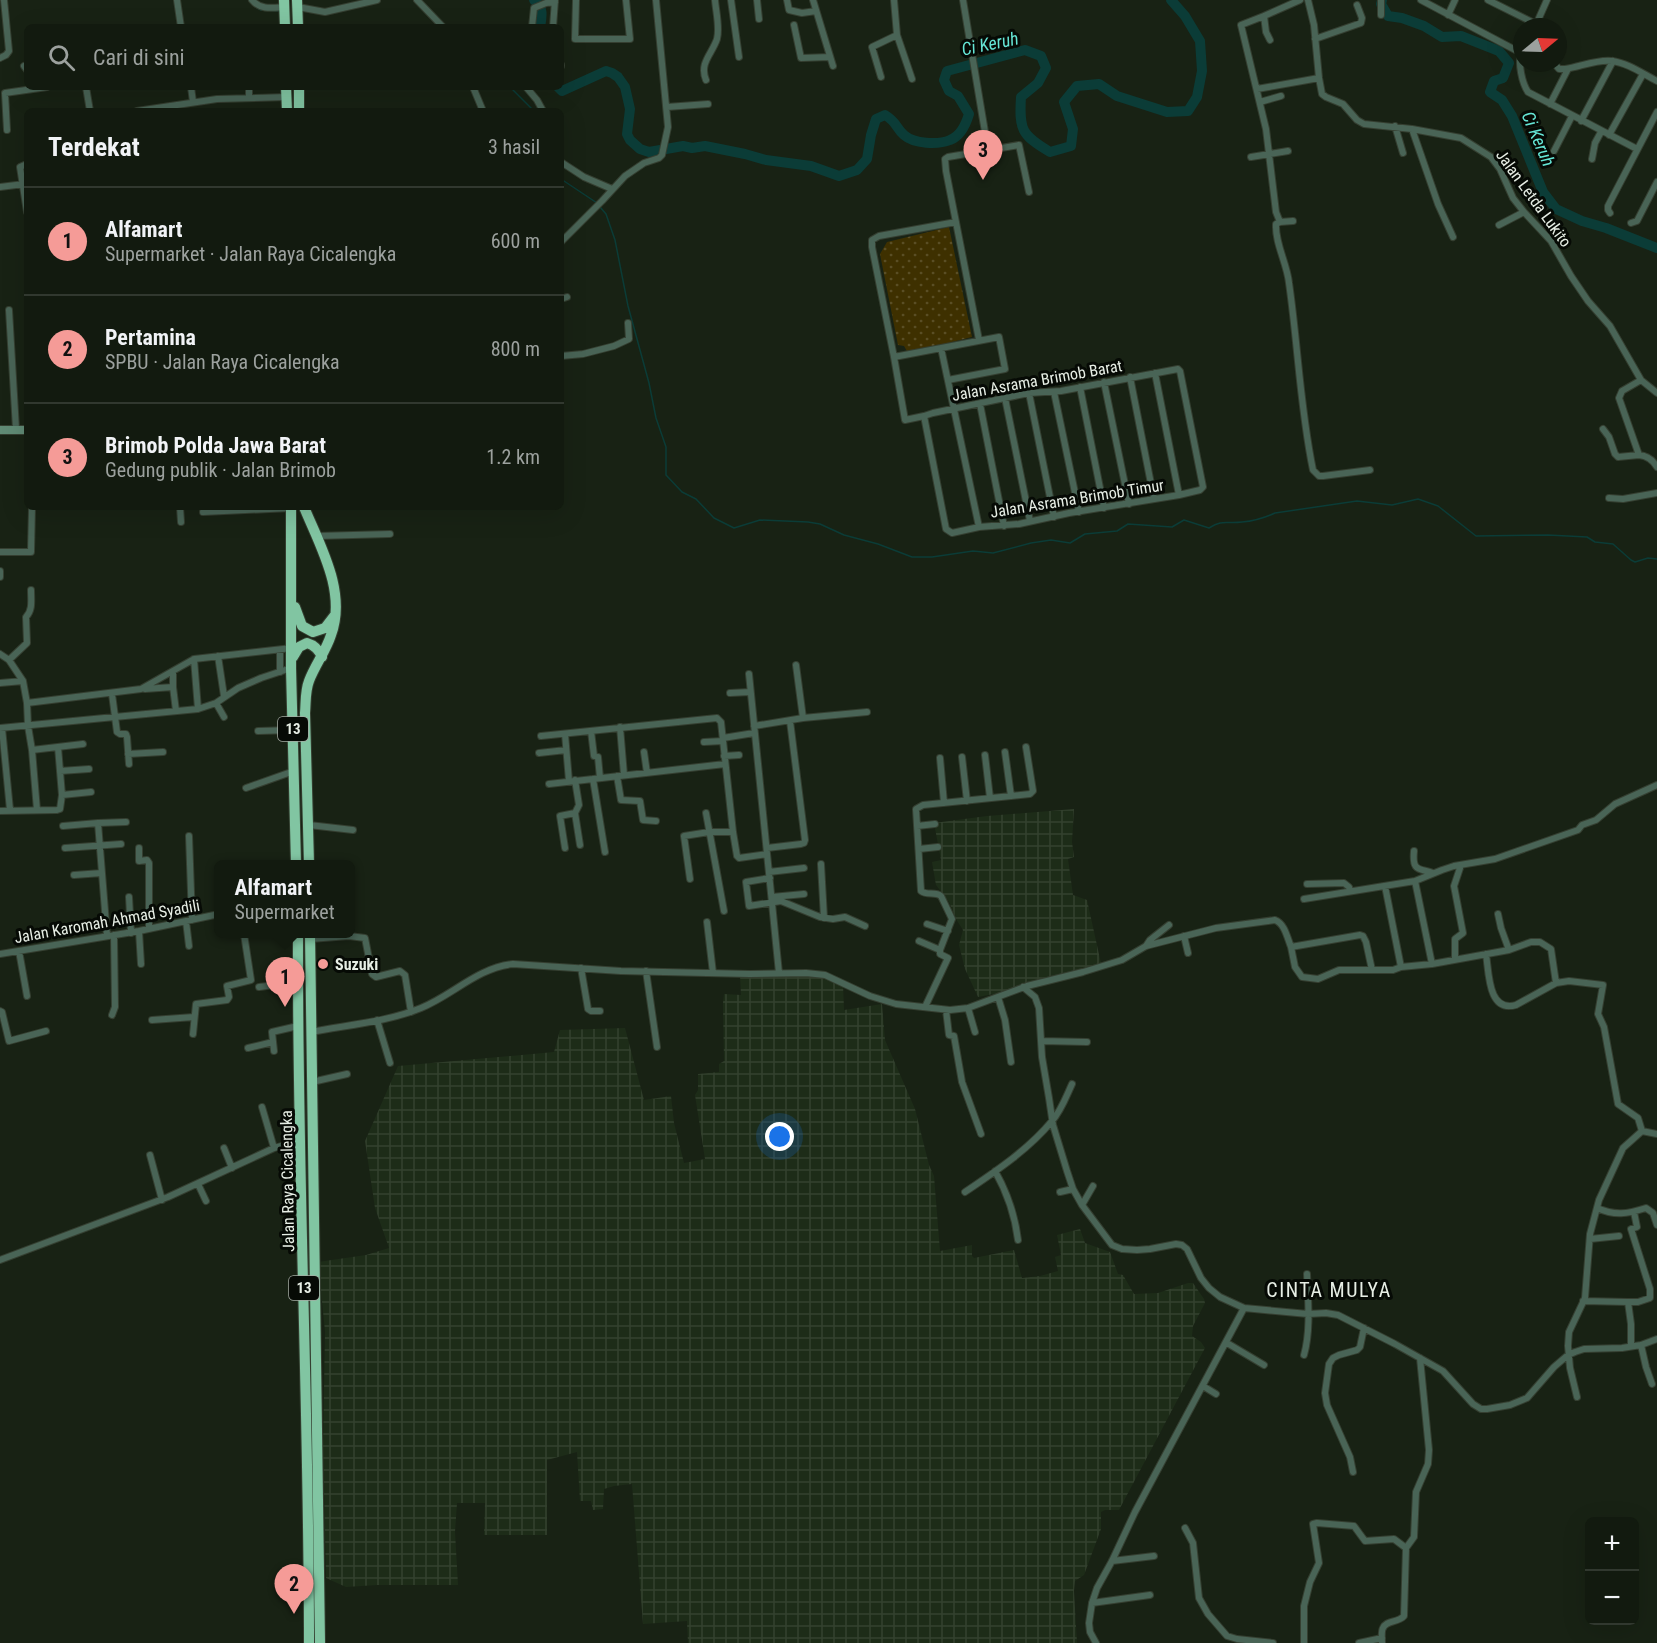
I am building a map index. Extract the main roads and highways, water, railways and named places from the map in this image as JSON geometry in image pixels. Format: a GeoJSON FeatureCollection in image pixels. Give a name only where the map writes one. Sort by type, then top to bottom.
{"type":"FeatureCollection","features":[{"type":"Feature","properties":{"kind":"highway"},"geometry":{"type":"LineString","coordinates":[[298,7],[298,24]]}},
{"type":"Feature","properties":{"kind":"highway"},"geometry":{"type":"LineString","coordinates":[[284,8],[285,24]]}},
{"type":"Feature","properties":{"kind":"highway"},"geometry":{"type":"LineString","coordinates":[[299,90],[299,108]]}},
{"type":"Feature","properties":{"kind":"highway"},"geometry":{"type":"LineString","coordinates":[[287,92],[287,108]]}},
{"type":"Feature","properties":{"kind":"highway","name":"13"},"geometry":{"type":"LineString","coordinates":[[291,510],[287,659],[295,771],[296,860]]}},
{"type":"Feature","properties":{"kind":"highway","name":"13"},"geometry":{"type":"LineString","coordinates":[[305,510],[332,578],[336,614],[332,633],[309,680],[306,702],[309,860]]}},
{"type":"Feature","properties":{"kind":"highway"},"geometry":{"type":"LineString","coordinates":[[290,593],[298,619],[309,631],[325,628],[336,614]]}},
{"type":"Feature","properties":{"kind":"highway"},"geometry":{"type":"LineString","coordinates":[[287,659],[299,647],[307,643],[320,651],[322,657]]}},
{"type":"Feature","properties":{"kind":"highway","name":"Jalan Raya Cicalengka"},"geometry":{"type":"LineString","coordinates":[[298,938],[298,1069],[304,1268],[309,1643]]}},
{"type":"Feature","properties":{"kind":"highway","name":"Jalan Raya Cicalengka"},"geometry":{"type":"LineString","coordinates":[[310,938],[320,1643]]}},
{"type":"Feature","properties":{"kind":"highway"},"geometry":{"type":"LineString","coordinates":[[298,1069],[312,1069]]}},
{"type":"Feature","properties":{"kind":"waterway","name":"Ci Keruh"},"geometry":{"type":"LineString","coordinates":[[534,0],[541,9],[541,24]]}},
{"type":"Feature","properties":{"kind":"waterway","name":"Ci Keruh"},"geometry":{"type":"LineString","coordinates":[[561,90],[606,71],[618,77],[625,87],[630,109],[627,134],[640,149],[649,152],[683,146],[692,148],[705,146],[766,160],[811,166],[839,176],[857,170],[867,159],[876,119],[885,115],[904,135],[920,142],[945,142],[957,136],[963,129],[969,114],[958,96],[949,91],[944,80],[947,71],[1025,50],[1041,56],[1046,68],[1038,83],[1021,97],[1022,124],[1028,136],[1050,152],[1071,146],[1073,129],[1064,102],[1077,86],[1099,84],[1117,96],[1167,112],[1188,111],[1197,97],[1202,71],[1200,41],[1185,16],[1171,0]]}},
{"type":"Feature","properties":{"kind":"waterway","name":"Ci Keruh"},"geometry":{"type":"LineString","coordinates":[[1382,0],[1381,4],[1388,16],[1402,18],[1424,26],[1442,37],[1461,36],[1499,51],[1509,63],[1503,78],[1494,81],[1490,92],[1502,100],[1512,116],[1543,192],[1556,209],[1582,221],[1657,248]]}},
{"type":"Feature","properties":{"kind":"waterway"},"geometry":{"type":"LineString","coordinates":[[257,8],[279,11]]}},
{"type":"Feature","properties":{"kind":"waterway"},"geometry":{"type":"LineString","coordinates":[[513,90],[531,108]]}},
{"type":"Feature","properties":{"kind":"waterway"},"geometry":{"type":"LineString","coordinates":[[564,181],[597,203]]}},
{"type":"Feature","properties":{"kind":"waterway"},"geometry":{"type":"LineString","coordinates":[[600,207],[606,214],[615,240],[628,306],[656,418],[666,447],[666,475],[682,492],[696,499],[714,518],[734,528],[760,520],[808,522],[820,524],[844,535],[878,544],[912,557],[932,557],[973,551],[993,553],[1051,540],[1070,543],[1085,534],[1117,531],[1128,524],[1172,527],[1184,520],[1209,528],[1221,523],[1250,521],[1275,513],[1357,501],[1392,505],[1418,499],[1438,506],[1476,536],[1587,537],[1595,542],[1613,544],[1635,562],[1648,558],[1657,559]]}},
{"type":"Feature","properties":{"kind":"place","name":"Brimob Polda Jawa Barat"},"geometry":{"type":"Point","coordinates":[983,180]}},
{"type":"Feature","properties":{"kind":"place","name":"Suzuki"},"geometry":{"type":"Point","coordinates":[323,964]}},
{"type":"Feature","properties":{"kind":"place","name":"Alfamart"},"geometry":{"type":"Point","coordinates":[285,1007]}},
{"type":"Feature","properties":{"kind":"place","name":"Pertamina"},"geometry":{"type":"Point","coordinates":[294,1614]}},
{"type":"Feature","properties":{"kind":"district","name":"CINTA MULYA"},"geometry":{"type":"Point","coordinates":[1329,1290]}}]}
